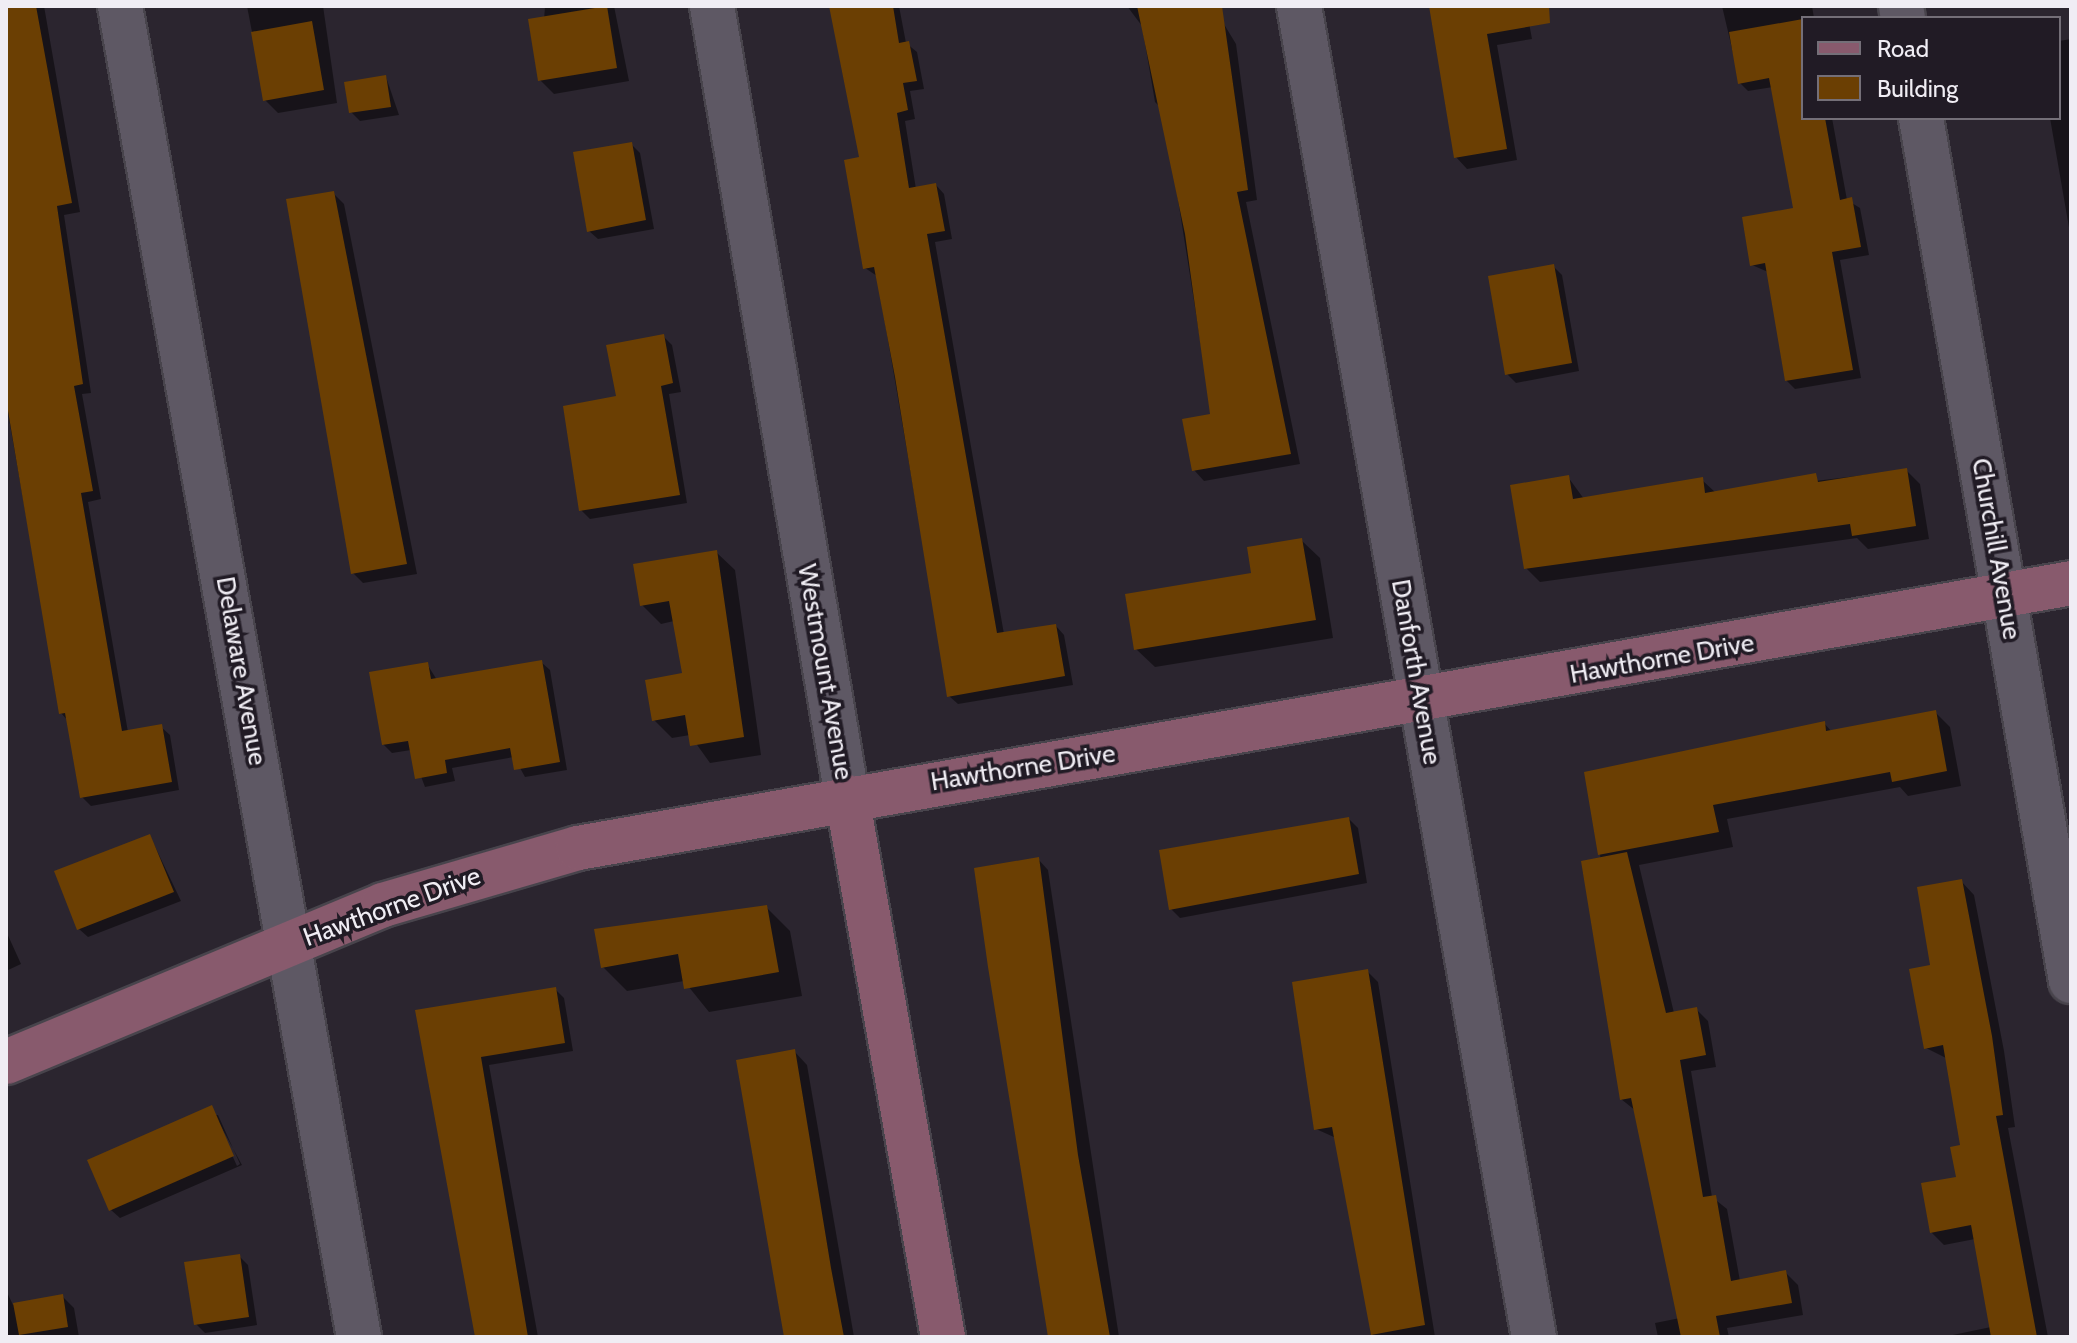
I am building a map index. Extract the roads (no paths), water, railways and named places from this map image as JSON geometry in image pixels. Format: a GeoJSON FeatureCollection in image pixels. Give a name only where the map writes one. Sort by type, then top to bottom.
{"type":"FeatureCollection","features":[{"type":"Feature","properties":{"kind":"street","name":"Delaware Avenue"},"geometry":{"type":"LineString","coordinates":[[120,6],[359,1337]]}},
{"type":"Feature","properties":{"kind":"street","name":"Westmount Avenue"},"geometry":{"type":"LineString","coordinates":[[712,6],[943,1337]]}},
{"type":"Feature","properties":{"kind":"street","name":"Danforth Avenue"},"geometry":{"type":"LineString","coordinates":[[1299,6],[1534,1337]]}},
{"type":"Feature","properties":{"kind":"street","name":"Churchill Avenue"},"geometry":{"type":"LineString","coordinates":[[1921,120],[2071,981]]}},
{"type":"Feature","properties":{"kind":"street","name":"Hawthorne Drive"},"geometry":{"type":"LineString","coordinates":[[6,1062],[383,905],[517,863],[847,797],[1421,702],[2071,583]]}}]}
